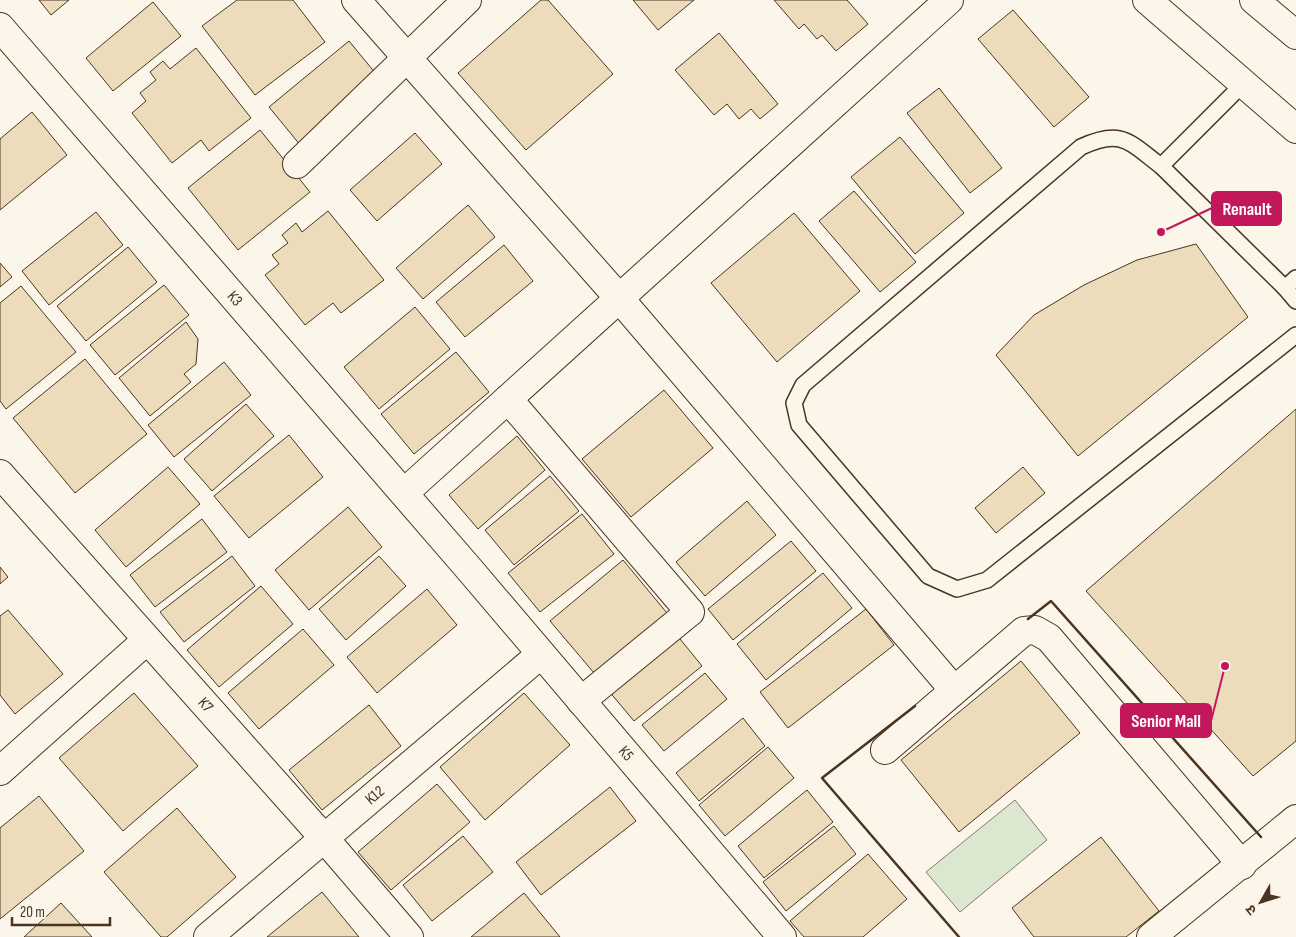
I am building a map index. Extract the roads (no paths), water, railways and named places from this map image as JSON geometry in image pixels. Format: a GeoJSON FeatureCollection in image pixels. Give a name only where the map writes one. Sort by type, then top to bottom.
{"type":"FeatureCollection","features":[{"type":"Feature","properties":{"kind":"main road"},"geometry":{"type":"LineString","coordinates":[[356,0],[619,298],[954,690]]}},
{"type":"Feature","properties":{"kind":"main road"},"geometry":{"type":"LineString","coordinates":[[297,164],[467,0]]}},
{"type":"Feature","properties":{"kind":"main road"},"geometry":{"type":"LineString","coordinates":[[404,493],[949,0]]}},
{"type":"Feature","properties":{"kind":"main road"},"geometry":{"type":"LineString","coordinates":[[1147,0],[1296,129]]}},
{"type":"Feature","properties":{"kind":"main road"},"geometry":{"type":"LineString","coordinates":[[1254,0],[1296,35]]}},
{"type":"Feature","properties":{"kind":"main road","name":"K3"},"geometry":{"type":"LineString","coordinates":[[0,27],[470,570]]}},
{"type":"Feature","properties":{"kind":"main road"},"geometry":{"type":"LineString","coordinates":[[508,399],[690,612],[581,701]]}},
{"type":"Feature","properties":{"kind":"main road","name":"K7"},"geometry":{"type":"LineString","coordinates":[[0,474],[324,838],[409,937]]}},
{"type":"Feature","properties":{"kind":"main road","name":"K5"},"geometry":{"type":"LineString","coordinates":[[470,570],[782,937]]}},
{"type":"Feature","properties":{"kind":"main road"},"geometry":{"type":"LineString","coordinates":[[885,750],[1024,631],[1035,630],[1049,638],[1242,864]]}},
{"type":"Feature","properties":{"kind":"main road"},"geometry":{"type":"LineString","coordinates":[[0,771],[147,640]]}},
{"type":"Feature","properties":{"kind":"main road","name":"K12"},"geometry":{"type":"LineString","coordinates":[[208,937],[542,654]]}},
{"type":"Feature","properties":{"kind":"main road"},"geometry":{"type":"LineString","coordinates":[[1151,937],[1296,819]]}},
{"type":"Feature","properties":{"kind":"lane"},"geometry":{"type":"LineString","coordinates":[[1161,166],[1244,83]]}},
{"type":"Feature","properties":{"kind":"lane"},"geometry":{"type":"LineString","coordinates":[[1296,300],[1291,283],[1161,166],[1125,139],[1102,138],[1081,147],[803,384],[794,403],[799,425],[928,576],[957,590],[987,580],[1296,335]]}},
{"type":"Feature","properties":{"kind":"place","name":"Renault"},"geometry":{"type":"Point","coordinates":[1161,232]}},
{"type":"Feature","properties":{"kind":"place","name":"Senior Mall"},"geometry":{"type":"Point","coordinates":[1225,666]}}]}
